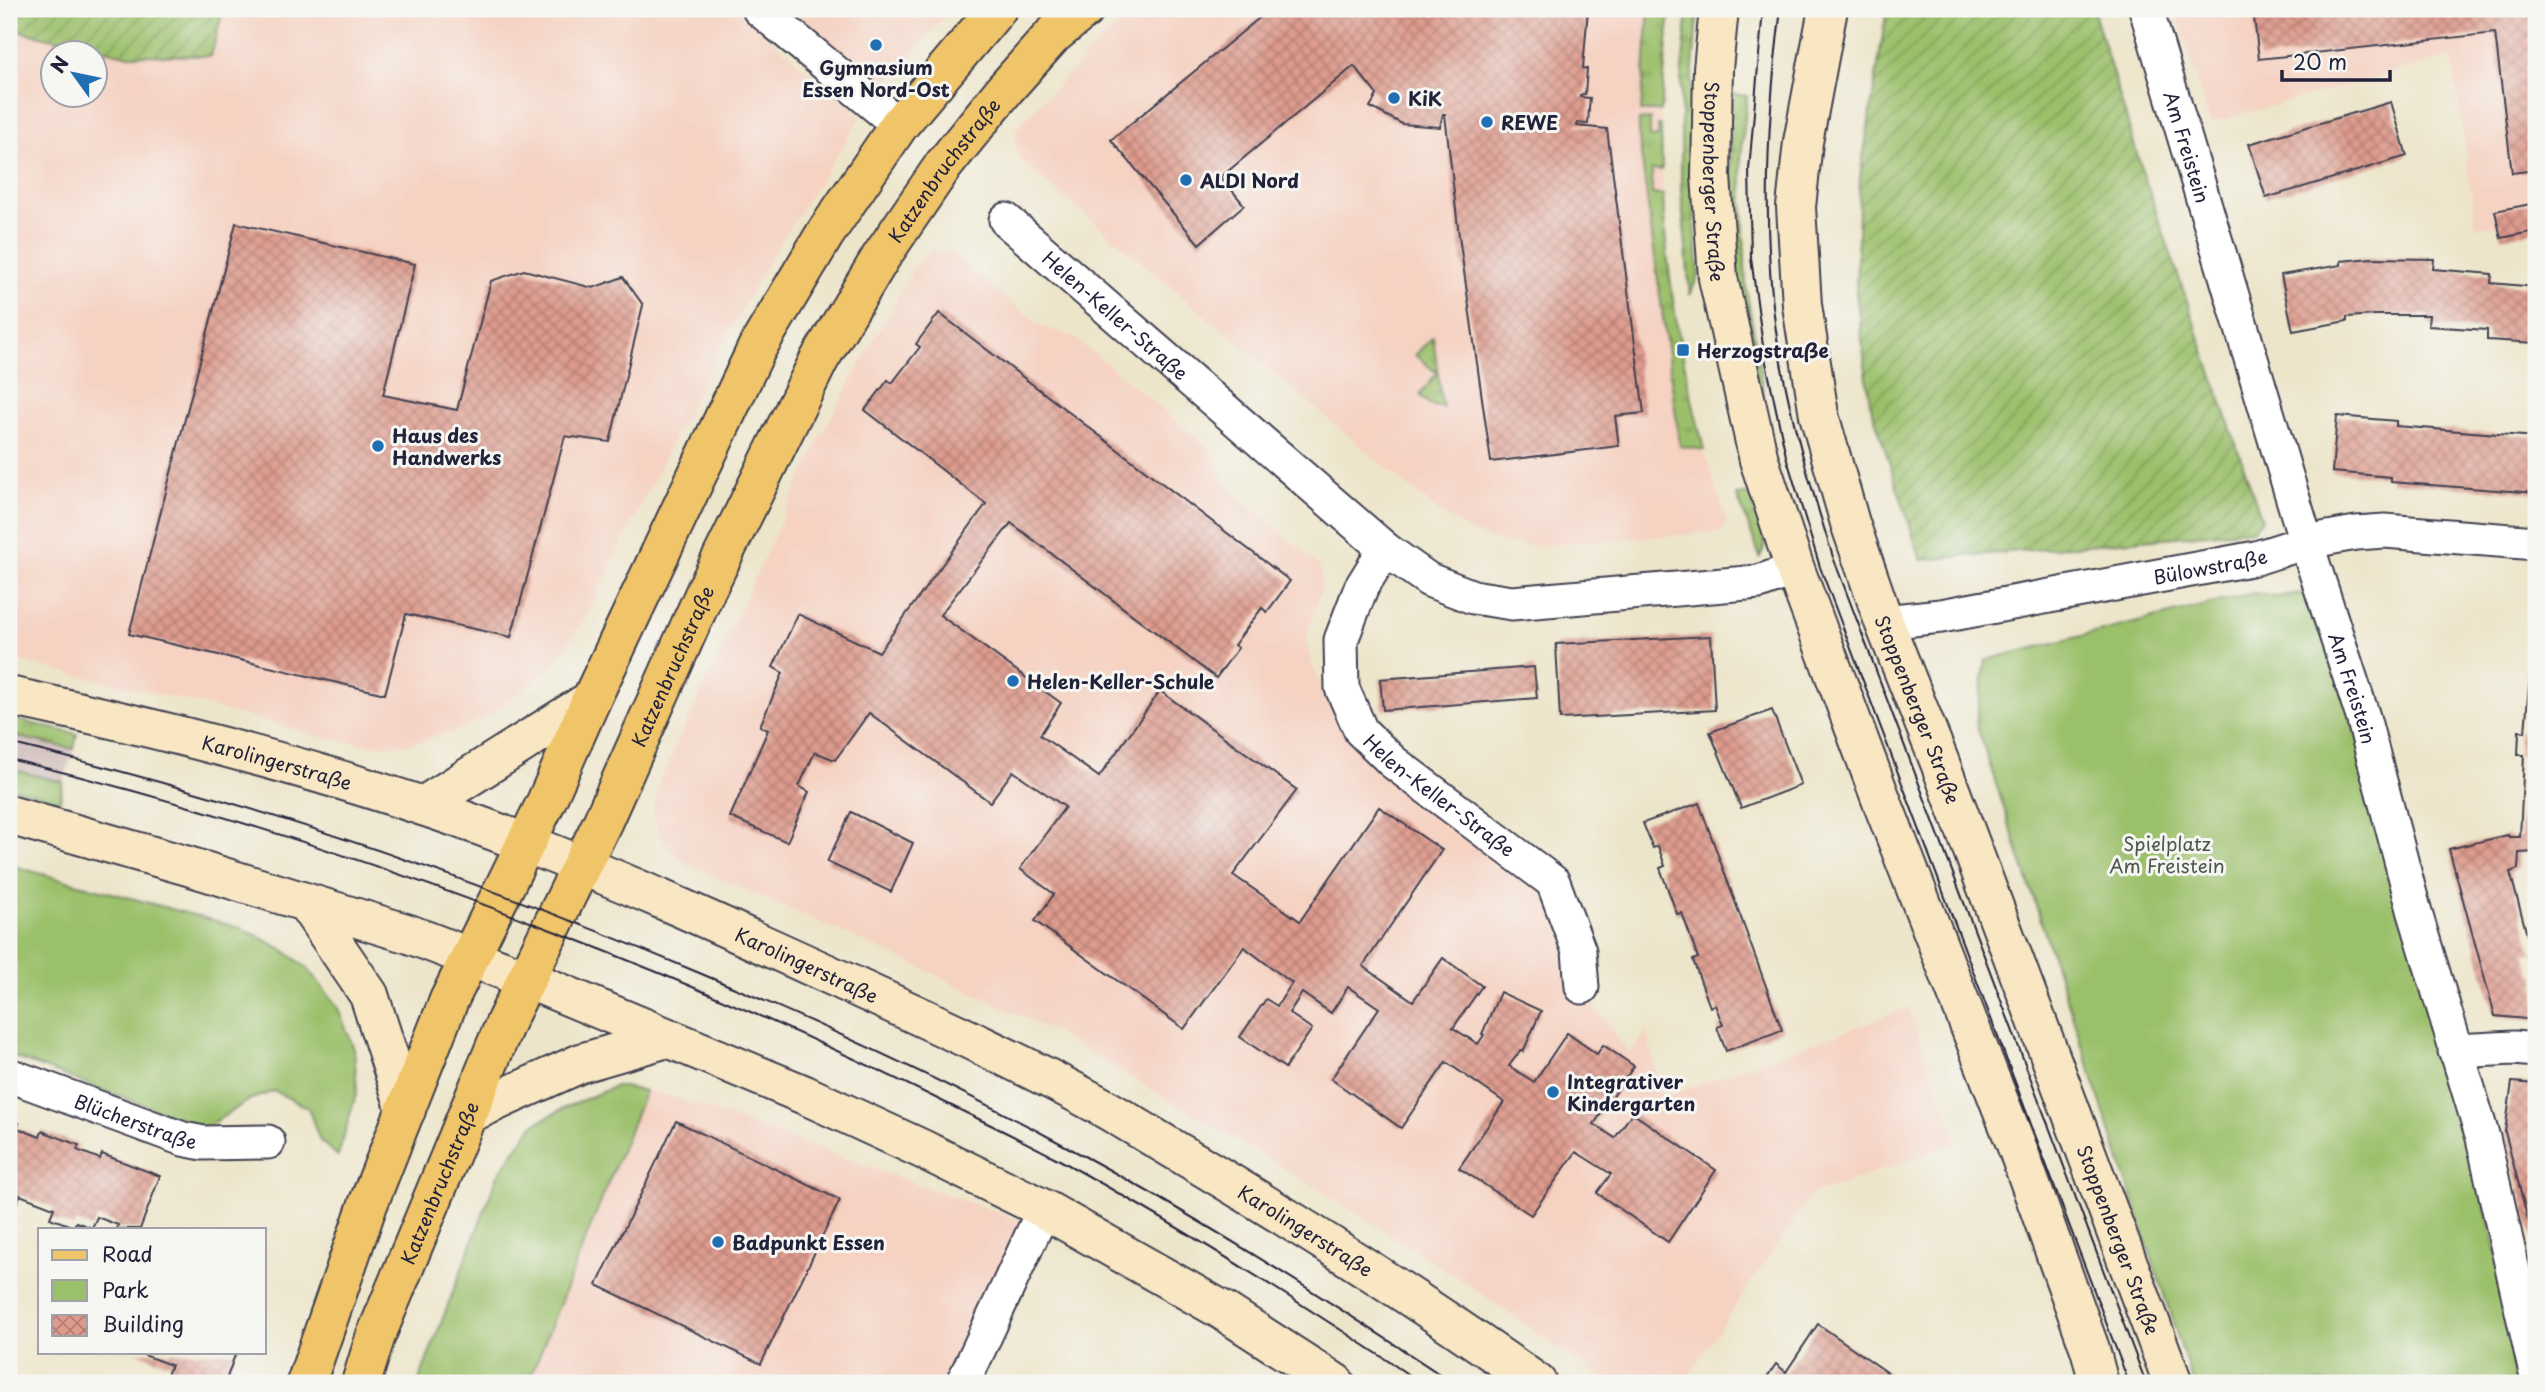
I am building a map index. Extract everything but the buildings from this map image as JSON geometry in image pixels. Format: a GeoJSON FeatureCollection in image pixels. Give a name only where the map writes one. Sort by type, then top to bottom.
{"type":"FeatureCollection","features":[{"type":"Feature","properties":{"kind":"main road"},"geometry":{"type":"LineString","coordinates":[[306,1383],[367,1208],[469,957],[526,843],[757,348],[825,234],[899,125],[997,9]]}},
{"type":"Feature","properties":{"kind":"main road","name":"Katzenbruchstraße"},"geometry":{"type":"LineString","coordinates":[[361,1383],[375,1338],[506,1021],[581,866],[706,590],[819,360],[881,257],[943,166],[1004,89],[1053,35],[1085,9]]}},
{"type":"Feature","properties":{"kind":"main road","name":"Stoppenberger Straße"},"geometry":{"type":"LineString","coordinates":[[1719,9],[1713,69],[1711,176],[1718,278],[1759,460],[1795,569],[1884,807],[2017,1147],[2090,1349],[2099,1383]]}},
{"type":"Feature","properties":{"kind":"main road","name":"Stoppenberger Straße"},"geometry":{"type":"LineString","coordinates":[[1828,9],[1803,142],[1796,207],[1802,305],[1819,415],[1850,523],[1884,622],[1940,763],[2173,1383]]}},
{"type":"Feature","properties":{"kind":"main road","name":"Karolingerstraße"},"geometry":{"type":"LineString","coordinates":[[9,696],[112,719],[308,771],[422,806],[526,843],[694,912],[993,1050],[1089,1099],[1279,1212],[1443,1318],[1537,1383]]}},
{"type":"Feature","properties":{"kind":"main road"},"geometry":{"type":"LineString","coordinates":[[422,806],[591,700]]}},
{"type":"Feature","properties":{"kind":"main road"},"geometry":{"type":"LineString","coordinates":[[9,815],[188,866],[409,934],[527,979],[816,1101],[1044,1209],[1222,1310],[1335,1383]]}},
{"type":"Feature","properties":{"kind":"main road"},"geometry":{"type":"LineString","coordinates":[[307,904],[369,995],[406,1110]]}},
{"type":"Feature","properties":{"kind":"main road"},"geometry":{"type":"LineString","coordinates":[[470,1113],[581,1063],[667,1038]]}},
{"type":"Feature","properties":{"kind":"street"},"geometry":{"type":"LineString","coordinates":[[759,9],[899,125]]}},
{"type":"Feature","properties":{"kind":"street","name":"Am Freistein"},"geometry":{"type":"LineString","coordinates":[[2146,9],[2306,542],[2363,717],[2415,914],[2483,1138],[2536,1373]]}},
{"type":"Feature","properties":{"kind":"street","name":"Helen-Keller-Straße"},"geometry":{"type":"LineString","coordinates":[[1006,220],[1385,549],[1429,580],[1473,597],[1512,603],[1759,582],[1795,569]]}},
{"type":"Feature","properties":{"kind":"street","name":"Bülowstraße"},"geometry":{"type":"LineString","coordinates":[[1884,622],[1941,616],[2256,558],[2306,542],[2356,533],[2385,531],[2536,542]]}},
{"type":"Feature","properties":{"kind":"street","name":"Helen-Keller-Straße"},"geometry":{"type":"LineString","coordinates":[[1385,549],[1361,588],[1342,640],[1342,688],[1361,731],[1393,762],[1553,882],[1579,951],[1582,987]]}},
{"type":"Feature","properties":{"kind":"street"},"geometry":{"type":"LineString","coordinates":[[2455,1051],[2536,1049]]}},
{"type":"Feature","properties":{"kind":"street","name":"Blücherstraße"},"geometry":{"type":"LineString","coordinates":[[9,1075],[183,1139],[203,1143],[268,1142]]}},
{"type":"Feature","properties":{"kind":"street"},"geometry":{"type":"LineString","coordinates":[[963,1383],[1044,1209]]}},
{"type":"Feature","properties":{"kind":"shaded area","name":"Haus des Handwerks"},"geometry":{"type":"Polygon","coordinates":[[[224,9],[735,9],[862,116],[775,250],[711,364],[584,619],[554,665],[490,715],[455,731],[408,745],[373,745],[326,738],[192,702],[9,659],[9,29],[50,38],[38,38],[38,108],[108,108],[108,51],[126,55],[210,56],[224,9]]]}},
{"type":"Feature","properties":{"kind":"shaded area","name":"Gymnasium Essen Nord-Ost"},"geometry":{"type":"Polygon","coordinates":[[[789,9],[948,9],[892,79],[868,77],[789,9]]]}},
{"type":"Feature","properties":{"kind":"shaded area"},"geometry":{"type":"Polygon","coordinates":[[[1139,9],[1670,9],[1660,100],[1664,239],[1690,392],[1704,450],[1727,521],[1723,529],[1719,532],[1535,546],[1505,544],[1472,533],[1439,512],[1021,161],[1015,144],[1017,127],[1108,34],[1139,9]]]}},
{"type":"Feature","properties":{"kind":"shaded area"},"geometry":{"type":"Polygon","coordinates":[[[2175,9],[2536,9],[2536,222],[2476,227],[2452,56],[2210,123],[2175,9]]]}},
{"type":"Feature","properties":{"kind":"shaded area","name":"Helen-Keller-Schule"},"geometry":{"type":"Polygon","coordinates":[[[932,250],[951,253],[1041,326],[1074,337],[1207,446],[1229,487],[1319,566],[1323,582],[1306,640],[1311,662],[1327,699],[1351,742],[1545,888],[1585,994],[1630,1054],[1647,1031],[1662,1098],[1908,1008],[1958,1143],[1811,1195],[1683,1383],[1609,1383],[1467,1284],[1316,1187],[1054,1032],[892,954],[685,863],[669,848],[658,831],[653,810],[658,784],[822,434],[914,267],[932,250]]]}},
{"type":"Feature","properties":{"kind":"shaded area"},"geometry":{"type":"Polygon","coordinates":[[[9,735],[74,749],[63,782],[9,769],[9,735]]]}},
{"type":"Feature","properties":{"kind":"shaded area"},"geometry":{"type":"Polygon","coordinates":[[[645,1091],[674,1097],[1024,1222],[947,1383],[528,1383],[645,1091]]]}},
{"type":"Feature","properties":{"kind":"green space"},"geometry":{"type":"Polygon","coordinates":[[[9,9],[223,9],[211,56],[126,55],[108,51],[108,38],[50,38],[9,29],[9,9]]]}},
{"type":"Feature","properties":{"kind":"green space"},"geometry":{"type":"Polygon","coordinates":[[[1649,9],[1670,9],[1661,111],[1641,111],[1649,9]]]}},
{"type":"Feature","properties":{"kind":"green space"},"geometry":{"type":"Polygon","coordinates":[[[1688,9],[1698,9],[1692,80],[1690,160],[1699,273],[1690,295],[1681,190],[1681,81],[1688,9]]]}},
{"type":"Feature","properties":{"kind":"green space"},"geometry":{"type":"Polygon","coordinates":[[[1887,9],[2093,9],[2142,170],[2262,520],[2252,530],[1921,560],[1870,403],[1856,293],[1860,177],[1887,9]]]}},
{"type":"Feature","properties":{"kind":"green space"},"geometry":{"type":"Polygon","coordinates":[[[1730,94],[1747,96],[1741,158],[1746,287],[1764,396],[1759,397],[1735,264],[1730,94]]]}},
{"type":"Feature","properties":{"kind":"green space"},"geometry":{"type":"Polygon","coordinates":[[[1650,119],[1650,138],[1658,137],[1658,125],[1661,125],[1662,170],[1652,170],[1652,194],[1663,195],[1677,323],[1704,450],[1680,446],[1639,138],[1639,120],[1650,119]]]}},
{"type":"Feature","properties":{"kind":"green space"},"geometry":{"type":"Polygon","coordinates":[[[1433,337],[1443,408],[1430,405],[1420,395],[1437,373],[1415,355],[1433,337]]]}},
{"type":"Feature","properties":{"kind":"green space"},"geometry":{"type":"Polygon","coordinates":[[[1737,495],[1749,495],[1761,516],[1765,542],[1760,557],[1737,495]]]}},
{"type":"Feature","properties":{"kind":"green space","name":"Spielplatz Am Freistein"},"geometry":{"type":"Polygon","coordinates":[[[2317,591],[2533,1383],[2193,1383],[1976,723],[1986,660],[2254,593],[2274,597],[2317,591]]]}},
{"type":"Feature","properties":{"kind":"green space"},"geometry":{"type":"Polygon","coordinates":[[[9,718],[77,734],[74,749],[9,735],[9,718]]]}},
{"type":"Feature","properties":{"kind":"green space"},"geometry":{"type":"Polygon","coordinates":[[[9,769],[63,782],[60,801],[9,787],[9,769]]]}},
{"type":"Feature","properties":{"kind":"green space"},"geometry":{"type":"Polygon","coordinates":[[[9,865],[241,928],[281,948],[307,968],[337,1006],[354,1049],[357,1091],[338,1156],[320,1141],[308,1108],[275,1091],[251,1099],[205,1128],[9,1055],[9,865]]]}},
{"type":"Feature","properties":{"kind":"green space"},"geometry":{"type":"Polygon","coordinates":[[[616,1086],[645,1091],[528,1383],[418,1383],[498,1175],[533,1125],[564,1108],[616,1086]]]}},
{"type":"Feature","properties":{"kind":"tram line"},"geometry":{"type":"LineString","coordinates":[[1763,9],[1749,170],[1751,258],[1764,353],[1786,456],[1820,567],[2129,1383]]}},
{"type":"Feature","properties":{"kind":"tram line"},"geometry":{"type":"LineString","coordinates":[[1781,9],[1769,138],[1770,266],[1779,352],[1803,456],[1833,557],[2146,1383]]}},
{"type":"Feature","properties":{"kind":"tram line"},"geometry":{"type":"LineString","coordinates":[[9,743],[185,789],[358,843],[529,904],[788,1011],[969,1096],[1109,1170],[1259,1258],[1453,1383]]}},
{"type":"Feature","properties":{"kind":"tram line"},"geometry":{"type":"LineString","coordinates":[[9,759],[215,815],[418,881],[655,971],[807,1037],[1056,1158],[1241,1266],[1421,1383]]}},
{"type":"Feature","properties":{"kind":"place","name":"Gymnasium Essen Nord-Ost"},"geometry":{"type":"Point","coordinates":[876,45]}},
{"type":"Feature","properties":{"kind":"place","name":"KiK"},"geometry":{"type":"Point","coordinates":[1394,98]}},
{"type":"Feature","properties":{"kind":"place","name":"REWE"},"geometry":{"type":"Point","coordinates":[1487,122]}},
{"type":"Feature","properties":{"kind":"place","name":"ALDI Nord"},"geometry":{"type":"Point","coordinates":[1186,180]}},
{"type":"Feature","properties":{"kind":"place","name":"Herzogstraße"},"geometry":{"type":"Point","coordinates":[1683,350]}},
{"type":"Feature","properties":{"kind":"place","name":"Haus des Handwerks"},"geometry":{"type":"Point","coordinates":[378,446]}},
{"type":"Feature","properties":{"kind":"place","name":"Helen-Keller-Schule"},"geometry":{"type":"Point","coordinates":[1013,681]}},
{"type":"Feature","properties":{"kind":"place","name":"Integrativer Kindergarten"},"geometry":{"type":"Point","coordinates":[1553,1092]}},
{"type":"Feature","properties":{"kind":"place","name":"Badpunkt Essen"},"geometry":{"type":"Point","coordinates":[718,1242]}}]}
